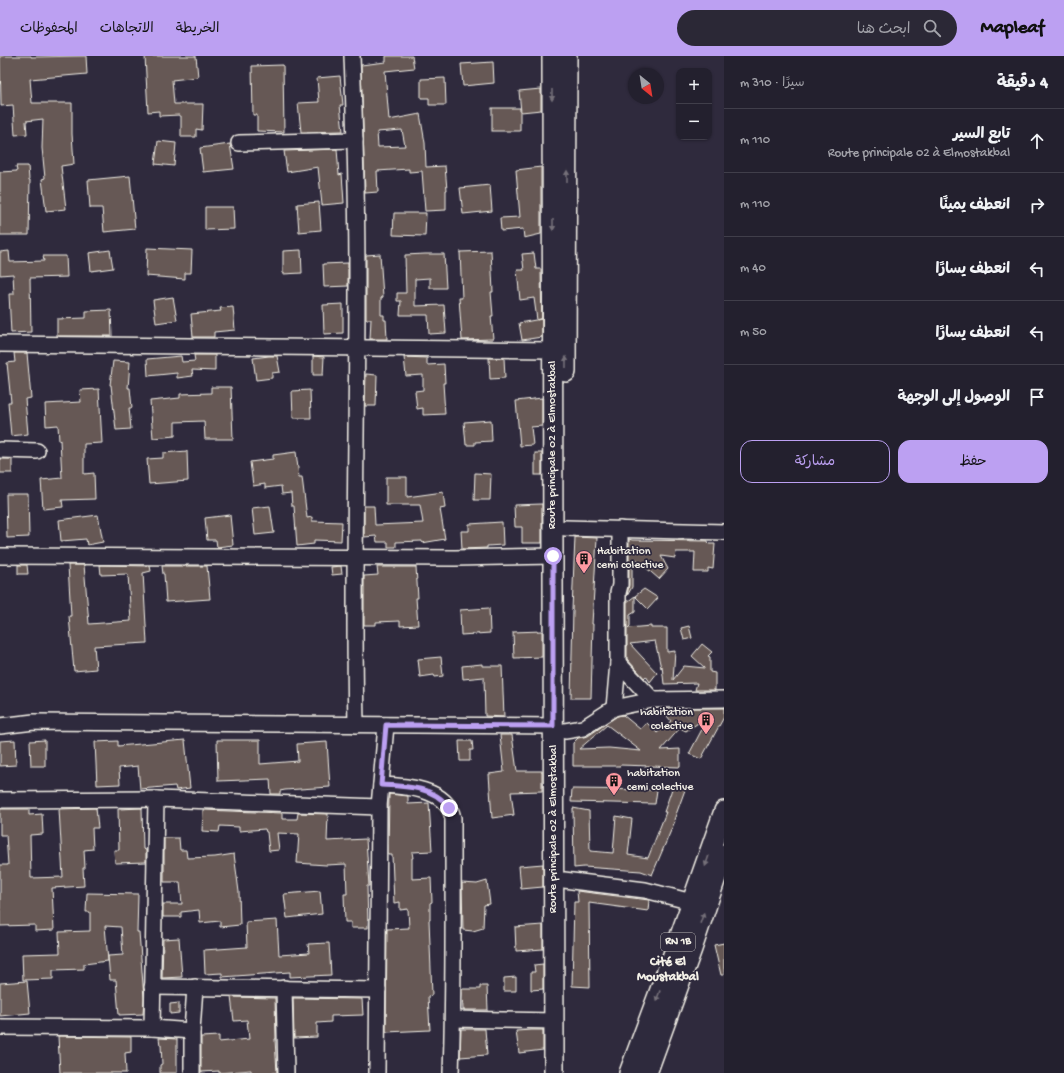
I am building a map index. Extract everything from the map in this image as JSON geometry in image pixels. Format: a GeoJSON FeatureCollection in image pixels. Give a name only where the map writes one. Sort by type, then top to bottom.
{"type":"FeatureCollection","features":[{"type":"Feature","properties":{"kind":"main road","name":"Route principale 02 à Elmostakbal"},"geometry":{"type":"LineString","coordinates":[[552,56],[553,556],[564,880],[564,1073]]}},
{"type":"Feature","properties":{"kind":"main road","name":"Route principale 02 à Elmostakbal"},"geometry":{"type":"LineString","coordinates":[[554,1073],[559,729],[566,528],[567,56]]}},
{"type":"Feature","properties":{"kind":"main road","name":"RN 1B"},"geometry":{"type":"LineString","coordinates":[[629,1073],[724,811]]}},
{"type":"Feature","properties":{"kind":"main road"},"geometry":{"type":"LineString","coordinates":[[647,1073],[692,949],[724,854]]}},
{"type":"Feature","properties":{"kind":"street"},"geometry":{"type":"LineString","coordinates":[[352,56],[357,282],[354,557],[356,725]]}},
{"type":"Feature","properties":{"kind":"street"},"geometry":{"type":"LineString","coordinates":[[239,143],[355,140]]}},
{"type":"Feature","properties":{"kind":"street"},"geometry":{"type":"LineString","coordinates":[[0,344],[553,350]]}},
{"type":"Feature","properties":{"kind":"street"},"geometry":{"type":"LineString","coordinates":[[0,450],[37,451]]}},
{"type":"Feature","properties":{"kind":"street"},"geometry":{"type":"LineString","coordinates":[[566,528],[724,532]]}},
{"type":"Feature","properties":{"kind":"street"},"geometry":{"type":"LineString","coordinates":[[614,708],[618,662],[620,529]]}},
{"type":"Feature","properties":{"kind":"street"},"geometry":{"type":"LineString","coordinates":[[0,556],[455,558],[553,556]]}},
{"type":"Feature","properties":{"kind":"street"},"geometry":{"type":"LineString","coordinates":[[618,662],[653,700]]}},
{"type":"Feature","properties":{"kind":"street"},"geometry":{"type":"LineString","coordinates":[[0,726],[34,722],[386,725],[559,729],[583,728],[614,708],[653,700],[724,699]]}},
{"type":"Feature","properties":{"kind":"street"},"geometry":{"type":"LineString","coordinates":[[377,1073],[380,807],[386,725]]}},
{"type":"Feature","properties":{"kind":"street"},"geometry":{"type":"LineString","coordinates":[[381,785],[408,786],[423,790],[443,801],[452,812],[452,1019],[450,1073]]}},
{"type":"Feature","properties":{"kind":"street"},"geometry":{"type":"LineString","coordinates":[[0,800],[156,798],[380,807]]}},
{"type":"Feature","properties":{"kind":"street"},"geometry":{"type":"LineString","coordinates":[[152,1028],[156,798]]}},
{"type":"Feature","properties":{"kind":"street"},"geometry":{"type":"LineString","coordinates":[[564,880],[644,890],[692,902]]}},
{"type":"Feature","properties":{"kind":"street"},"geometry":{"type":"LineString","coordinates":[[152,987],[378,990]]}},
{"type":"Feature","properties":{"kind":"street"},"geometry":{"type":"LineString","coordinates":[[192,1073],[192,1031],[195,987]]}},
{"type":"Feature","properties":{"kind":"street"},"geometry":{"type":"LineString","coordinates":[[284,988],[286,1073]]}},
{"type":"Feature","properties":{"kind":"street"},"geometry":{"type":"LineString","coordinates":[[452,1019],[555,1021]]}},
{"type":"Feature","properties":{"kind":"street"},"geometry":{"type":"LineString","coordinates":[[0,1027],[152,1028],[192,1031]]}},
{"type":"Feature","properties":{"kind":"building"},"geometry":{"type":"Polygon","coordinates":[[[0,56],[86,56],[87,74],[30,79],[32,103],[72,103],[74,164],[61,166],[66,209],[46,211],[42,179],[45,178],[42,148],[43,119],[26,121],[27,134],[15,135],[13,105],[1,106],[0,56]]]}},
{"type":"Feature","properties":{"kind":"building"},"geometry":{"type":"Polygon","coordinates":[[[145,56],[196,56],[198,77],[172,80],[174,104],[203,104],[202,130],[196,129],[196,137],[181,137],[181,116],[159,116],[159,111],[148,112],[145,56]]]}},
{"type":"Feature","properties":{"kind":"building"},"geometry":{"type":"Polygon","coordinates":[[[386,56],[412,56],[414,68],[385,71],[389,120],[420,114],[425,143],[426,167],[445,166],[447,190],[446,210],[425,211],[422,171],[409,172],[409,169],[377,171],[378,192],[365,193],[361,65],[386,62],[386,56]],[[402,130],[377,132],[378,147],[405,146],[402,130]]]}},
{"type":"Feature","properties":{"kind":"building"},"geometry":{"type":"Polygon","coordinates":[[[493,62],[494,83],[463,86],[461,64],[493,62]]]}},
{"type":"Feature","properties":{"kind":"building"},"geometry":{"type":"Polygon","coordinates":[[[283,65],[284,132],[257,131],[257,115],[253,115],[252,66],[283,65]]]}},
{"type":"Feature","properties":{"kind":"building"},"geometry":{"type":"Polygon","coordinates":[[[340,76],[343,105],[340,105],[343,131],[301,132],[298,103],[319,102],[317,78],[340,76]]]}},
{"type":"Feature","properties":{"kind":"building"},"geometry":{"type":"Polygon","coordinates":[[[445,78],[446,105],[429,105],[429,98],[421,98],[421,79],[445,78]]]}},
{"type":"Feature","properties":{"kind":"building"},"geometry":{"type":"Polygon","coordinates":[[[541,89],[541,110],[521,112],[519,91],[541,89]]]}},
{"type":"Feature","properties":{"kind":"building"},"geometry":{"type":"Polygon","coordinates":[[[492,108],[520,108],[520,131],[492,131],[492,108]]]}},
{"type":"Feature","properties":{"kind":"building"},"geometry":{"type":"Polygon","coordinates":[[[158,141],[176,143],[174,166],[155,164],[158,141]]]}},
{"type":"Feature","properties":{"kind":"building"},"geometry":{"type":"Polygon","coordinates":[[[230,144],[234,169],[203,172],[200,148],[230,144]]]}},
{"type":"Feature","properties":{"kind":"building"},"geometry":{"type":"Polygon","coordinates":[[[337,149],[339,175],[342,174],[344,203],[322,205],[318,167],[287,172],[284,151],[337,149]]]}},
{"type":"Feature","properties":{"kind":"building"},"geometry":{"type":"Polygon","coordinates":[[[16,166],[28,166],[30,180],[29,235],[0,235],[0,172],[17,171],[16,166]]]}},
{"type":"Feature","properties":{"kind":"building"},"geometry":{"type":"Polygon","coordinates":[[[541,167],[541,234],[524,238],[523,229],[501,231],[500,218],[520,217],[516,170],[541,167]]]}},
{"type":"Feature","properties":{"kind":"building"},"geometry":{"type":"Polygon","coordinates":[[[130,176],[135,229],[104,232],[102,208],[90,208],[88,180],[130,176]]]}},
{"type":"Feature","properties":{"kind":"building"},"geometry":{"type":"Polygon","coordinates":[[[490,185],[492,211],[463,214],[460,188],[490,185]]]}},
{"type":"Feature","properties":{"kind":"building"},"geometry":{"type":"Polygon","coordinates":[[[319,202],[321,230],[299,232],[297,204],[319,202]]]}},
{"type":"Feature","properties":{"kind":"building"},"geometry":{"type":"Polygon","coordinates":[[[205,207],[233,207],[234,229],[205,230],[205,207]]]}},
{"type":"Feature","properties":{"kind":"building"},"geometry":{"type":"Polygon","coordinates":[[[394,213],[426,213],[425,236],[393,235],[394,213]]]}},
{"type":"Feature","properties":{"kind":"building"},"geometry":{"type":"Polygon","coordinates":[[[147,248],[192,250],[191,273],[185,273],[185,279],[146,276],[147,248]]]}},
{"type":"Feature","properties":{"kind":"building"},"geometry":{"type":"Polygon","coordinates":[[[110,250],[113,268],[91,271],[89,253],[110,250]]]}},
{"type":"Feature","properties":{"kind":"building"},"geometry":{"type":"Polygon","coordinates":[[[301,250],[302,273],[283,274],[283,251],[301,250]]]}},
{"type":"Feature","properties":{"kind":"building"},"geometry":{"type":"Polygon","coordinates":[[[9,251],[10,262],[44,261],[43,256],[66,256],[67,277],[30,278],[31,332],[11,333],[9,294],[14,294],[13,274],[0,275],[0,252],[9,251]]]}},
{"type":"Feature","properties":{"kind":"building"},"geometry":{"type":"Polygon","coordinates":[[[491,251],[493,292],[491,292],[493,316],[491,316],[493,339],[462,340],[459,298],[462,298],[460,252],[491,251]]]}},
{"type":"Feature","properties":{"kind":"building"},"geometry":{"type":"Polygon","coordinates":[[[534,253],[536,269],[541,269],[542,337],[522,340],[519,323],[537,320],[534,298],[520,300],[517,270],[524,270],[522,254],[534,253]]]}},
{"type":"Feature","properties":{"kind":"building"},"geometry":{"type":"Polygon","coordinates":[[[380,254],[383,297],[381,298],[381,315],[384,315],[384,320],[386,320],[387,339],[370,339],[371,319],[366,319],[366,255],[380,254]]]}},
{"type":"Feature","properties":{"kind":"building"},"geometry":{"type":"Polygon","coordinates":[[[444,254],[446,288],[430,288],[430,278],[415,279],[415,306],[444,305],[446,333],[429,334],[428,315],[400,315],[401,301],[397,301],[397,293],[406,293],[405,255],[444,254]]]}},
{"type":"Feature","properties":{"kind":"building"},"geometry":{"type":"Polygon","coordinates":[[[348,263],[348,286],[324,287],[323,264],[348,263]]]}},
{"type":"Feature","properties":{"kind":"building"},"geometry":{"type":"Polygon","coordinates":[[[173,297],[177,320],[156,323],[153,300],[173,297]]]}},
{"type":"Feature","properties":{"kind":"building"},"geometry":{"type":"Polygon","coordinates":[[[343,304],[343,333],[324,334],[323,305],[343,304]]]}},
{"type":"Feature","properties":{"kind":"building"},"geometry":{"type":"Polygon","coordinates":[[[233,307],[235,330],[214,332],[214,337],[193,337],[191,314],[221,311],[220,308],[233,307]]]}},
{"type":"Feature","properties":{"kind":"building"},"geometry":{"type":"Polygon","coordinates":[[[111,310],[112,336],[57,336],[57,319],[86,318],[86,311],[111,310]]]}},
{"type":"Feature","properties":{"kind":"building"},"geometry":{"type":"Polygon","coordinates":[[[14,353],[27,353],[31,398],[25,399],[28,434],[11,436],[8,402],[11,402],[7,363],[15,362],[14,353]]]}},
{"type":"Feature","properties":{"kind":"building"},"geometry":{"type":"Polygon","coordinates":[[[194,355],[215,355],[215,371],[192,370],[193,376],[177,378],[177,373],[148,376],[147,359],[181,356],[182,362],[195,361],[194,355]]]}},
{"type":"Feature","properties":{"kind":"building"},"geometry":{"type":"Polygon","coordinates":[[[277,356],[280,372],[272,373],[272,378],[256,380],[253,358],[277,356]]]}},
{"type":"Feature","properties":{"kind":"building"},"geometry":{"type":"Polygon","coordinates":[[[313,356],[324,357],[323,375],[313,375],[313,356]]]}},
{"type":"Feature","properties":{"kind":"building"},"geometry":{"type":"Polygon","coordinates":[[[404,357],[427,358],[427,365],[444,364],[445,383],[443,383],[445,414],[423,415],[423,408],[417,409],[415,391],[423,390],[423,375],[406,376],[404,357]]]}},
{"type":"Feature","properties":{"kind":"building"},"geometry":{"type":"Polygon","coordinates":[[[489,358],[504,358],[505,378],[490,379],[489,358]]]}},
{"type":"Feature","properties":{"kind":"building"},"geometry":{"type":"Polygon","coordinates":[[[113,361],[130,362],[128,388],[130,388],[132,408],[129,408],[131,429],[116,430],[110,385],[113,361]]]}},
{"type":"Feature","properties":{"kind":"building"},"geometry":{"type":"Polygon","coordinates":[[[366,374],[377,375],[376,406],[365,406],[366,374]]]}},
{"type":"Feature","properties":{"kind":"building"},"geometry":{"type":"Polygon","coordinates":[[[211,387],[231,387],[233,439],[205,439],[204,421],[175,422],[175,436],[153,438],[150,401],[180,398],[180,394],[211,393],[211,387]]]}},
{"type":"Feature","properties":{"kind":"building"},"geometry":{"type":"Polygon","coordinates":[[[99,389],[102,443],[84,444],[84,474],[94,473],[95,499],[62,500],[63,507],[43,509],[41,480],[62,478],[58,425],[46,426],[45,404],[81,402],[80,390],[99,389]]]}},
{"type":"Feature","properties":{"kind":"building"},"geometry":{"type":"Polygon","coordinates":[[[310,390],[311,418],[293,418],[292,391],[310,390]]]}},
{"type":"Feature","properties":{"kind":"building"},"geometry":{"type":"Polygon","coordinates":[[[542,398],[542,426],[531,427],[533,445],[520,446],[516,401],[542,398]]]}},
{"type":"Feature","properties":{"kind":"building"},"geometry":{"type":"Polygon","coordinates":[[[491,420],[492,441],[475,442],[475,445],[466,445],[464,422],[491,420]]]}},
{"type":"Feature","properties":{"kind":"building"},"geometry":{"type":"Polygon","coordinates":[[[187,451],[188,481],[149,484],[147,459],[163,458],[163,453],[187,451]]]}},
{"type":"Feature","properties":{"kind":"building"},"geometry":{"type":"Polygon","coordinates":[[[296,452],[299,477],[302,477],[307,518],[312,517],[312,521],[342,522],[341,541],[314,540],[314,544],[297,546],[294,506],[292,506],[291,493],[282,494],[281,486],[265,488],[265,484],[253,486],[250,462],[273,459],[273,455],[296,452]]]}},
{"type":"Feature","properties":{"kind":"building"},"geometry":{"type":"Polygon","coordinates":[[[535,453],[542,453],[542,475],[535,475],[535,453]]]}},
{"type":"Feature","properties":{"kind":"building"},"geometry":{"type":"Polygon","coordinates":[[[0,459],[12,459],[12,473],[0,473],[0,459]]]}},
{"type":"Feature","properties":{"kind":"building"},"geometry":{"type":"Polygon","coordinates":[[[475,473],[491,474],[490,500],[474,500],[475,473]]]}},
{"type":"Feature","properties":{"kind":"building"},"geometry":{"type":"Polygon","coordinates":[[[386,477],[407,477],[407,497],[443,492],[445,508],[440,509],[445,539],[422,543],[422,541],[396,542],[396,547],[388,547],[388,542],[377,542],[376,536],[364,537],[364,506],[374,506],[375,525],[423,523],[420,505],[386,505],[386,477]]]}},
{"type":"Feature","properties":{"kind":"building"},"geometry":{"type":"Polygon","coordinates":[[[6,494],[28,494],[29,537],[7,538],[6,494]]]}},
{"type":"Feature","properties":{"kind":"building"},"geometry":{"type":"Polygon","coordinates":[[[542,504],[542,543],[522,543],[522,527],[515,527],[514,505],[542,504]]]}},
{"type":"Feature","properties":{"kind":"building"},"geometry":{"type":"Polygon","coordinates":[[[270,506],[274,533],[255,535],[252,508],[270,506]]]}},
{"type":"Feature","properties":{"kind":"building"},"geometry":{"type":"Polygon","coordinates":[[[98,515],[103,542],[87,545],[86,539],[61,541],[59,520],[98,515]]]}},
{"type":"Feature","properties":{"kind":"building"},"geometry":{"type":"Polygon","coordinates":[[[230,515],[233,545],[217,547],[216,540],[207,540],[205,518],[230,515]]]}},
{"type":"Feature","properties":{"kind":"building"},"geometry":{"type":"Polygon","coordinates":[[[502,522],[503,545],[487,546],[487,548],[462,549],[461,531],[469,531],[469,524],[502,522]]]}},
{"type":"Feature","properties":{"kind":"building"},"geometry":{"type":"Polygon","coordinates":[[[575,537],[597,538],[592,624],[591,698],[571,698],[575,537]]]}},
{"type":"Feature","properties":{"kind":"building"},"geometry":{"type":"Polygon","coordinates":[[[629,539],[708,541],[709,544],[715,544],[713,569],[708,568],[708,572],[694,572],[695,552],[676,552],[675,558],[661,556],[668,569],[659,579],[636,559],[635,567],[632,567],[632,587],[627,596],[629,585],[629,539]]]}},
{"type":"Feature","properties":{"kind":"building"},"geometry":{"type":"Polygon","coordinates":[[[18,565],[27,565],[28,574],[18,574],[18,565]]]}},
{"type":"Feature","properties":{"kind":"building"},"geometry":{"type":"Polygon","coordinates":[[[68,565],[84,565],[89,624],[131,621],[128,574],[101,575],[100,565],[150,566],[151,571],[143,573],[147,643],[94,646],[96,669],[74,671],[69,616],[71,616],[68,565]]]}},
{"type":"Feature","properties":{"kind":"building"},"geometry":{"type":"Polygon","coordinates":[[[162,566],[207,566],[210,599],[166,602],[162,566]]]}},
{"type":"Feature","properties":{"kind":"building"},"geometry":{"type":"Polygon","coordinates":[[[341,566],[342,574],[332,575],[331,567],[341,566]]]}},
{"type":"Feature","properties":{"kind":"building"},"geometry":{"type":"Polygon","coordinates":[[[377,567],[416,567],[418,625],[400,626],[400,621],[376,622],[376,625],[364,625],[364,576],[378,575],[377,567]]]}},
{"type":"Feature","properties":{"kind":"building","name":"Habitation cemi colective"},"geometry":{"type":"Polygon","coordinates":[[[644,589],[658,598],[648,609],[635,596],[644,589]]]}},
{"type":"Feature","properties":{"kind":"building"},"geometry":{"type":"Polygon","coordinates":[[[635,596],[635,612],[630,615],[630,626],[628,628],[651,626],[651,628],[667,628],[667,652],[675,651],[673,680],[684,666],[705,668],[692,656],[702,644],[712,652],[708,656],[710,657],[710,672],[715,673],[715,690],[695,690],[697,683],[664,684],[662,666],[661,668],[655,641],[630,644],[657,673],[650,682],[646,676],[644,678],[627,659],[627,602],[635,596]]]}},
{"type":"Feature","properties":{"kind":"building"},"geometry":{"type":"Polygon","coordinates":[[[489,608],[490,633],[461,635],[460,610],[489,608]]]}},
{"type":"Feature","properties":{"kind":"building"},"geometry":{"type":"Polygon","coordinates":[[[689,626],[692,638],[684,640],[681,628],[689,626]]]}},
{"type":"Feature","properties":{"kind":"building"},"geometry":{"type":"Polygon","coordinates":[[[542,631],[542,657],[514,658],[513,632],[542,631]]]}},
{"type":"Feature","properties":{"kind":"building"},"geometry":{"type":"Polygon","coordinates":[[[441,657],[443,676],[435,677],[434,675],[420,677],[418,659],[441,657]]]}},
{"type":"Feature","properties":{"kind":"building"},"geometry":{"type":"Polygon","coordinates":[[[482,664],[482,666],[502,666],[504,717],[485,716],[484,677],[463,679],[462,666],[482,664]]]}},
{"type":"Feature","properties":{"kind":"building"},"geometry":{"type":"Polygon","coordinates":[[[690,708],[724,708],[724,717],[701,759],[689,754],[709,716],[686,731],[680,728],[661,750],[680,749],[680,767],[620,765],[573,766],[573,743],[578,738],[588,736],[617,716],[623,715],[640,729],[647,723],[657,733],[671,721],[663,711],[665,709],[685,709],[688,714],[690,708]],[[607,725],[579,749],[609,748],[641,751],[607,725]]]}},
{"type":"Feature","properties":{"kind":"building"},"geometry":{"type":"Polygon","coordinates":[[[500,735],[512,735],[517,771],[542,771],[542,791],[511,792],[514,815],[492,818],[489,774],[504,772],[500,735]]]}},
{"type":"Feature","properties":{"kind":"building"},"geometry":{"type":"Polygon","coordinates":[[[15,740],[16,765],[0,766],[0,741],[15,740]]]}},
{"type":"Feature","properties":{"kind":"building"},"geometry":{"type":"Polygon","coordinates":[[[45,740],[45,766],[31,766],[30,741],[45,740]]]}},
{"type":"Feature","properties":{"kind":"building"},"geometry":{"type":"Polygon","coordinates":[[[185,740],[190,788],[176,790],[175,786],[140,789],[138,766],[119,768],[120,784],[97,785],[95,742],[118,741],[118,746],[185,740]]]}},
{"type":"Feature","properties":{"kind":"building"},"geometry":{"type":"Polygon","coordinates":[[[217,740],[260,740],[260,764],[298,761],[297,744],[327,742],[330,787],[285,790],[280,791],[280,794],[271,794],[270,779],[218,781],[217,740]]]}},
{"type":"Feature","properties":{"kind":"building"},"geometry":{"type":"Polygon","coordinates":[[[459,741],[472,741],[473,750],[470,750],[470,761],[460,761],[459,741]]]}},
{"type":"Feature","properties":{"kind":"building"},"geometry":{"type":"Polygon","coordinates":[[[674,783],[686,787],[674,820],[675,821],[652,875],[641,871],[584,867],[574,868],[573,808],[589,811],[590,851],[613,853],[616,816],[632,819],[628,855],[648,858],[666,812],[664,812],[674,783]]]}},
{"type":"Feature","properties":{"kind":"building","name":"habitation cemi colective"},"geometry":{"type":"Polygon","coordinates":[[[572,789],[657,790],[655,804],[571,802],[572,789]]]}},
{"type":"Feature","properties":{"kind":"building"},"geometry":{"type":"Polygon","coordinates":[[[389,794],[408,796],[408,804],[429,803],[432,851],[412,852],[412,879],[431,878],[432,902],[430,903],[429,920],[432,995],[428,996],[430,1030],[386,1032],[387,929],[409,928],[408,909],[400,910],[400,902],[394,903],[392,855],[388,855],[389,794]]]}},
{"type":"Feature","properties":{"kind":"building"},"geometry":{"type":"Polygon","coordinates":[[[96,808],[98,828],[92,828],[93,849],[84,850],[84,886],[52,888],[54,930],[35,931],[35,925],[0,926],[0,865],[8,865],[6,835],[0,835],[0,809],[29,809],[29,815],[42,814],[43,834],[30,835],[31,878],[63,877],[59,809],[96,808]]]}},
{"type":"Feature","properties":{"kind":"building"},"geometry":{"type":"Polygon","coordinates":[[[142,808],[143,849],[146,850],[146,862],[115,863],[114,850],[119,850],[118,809],[142,808]]]}},
{"type":"Feature","properties":{"kind":"building"},"geometry":{"type":"Polygon","coordinates":[[[203,810],[282,813],[282,819],[297,819],[298,813],[328,814],[327,841],[366,839],[369,886],[367,886],[368,928],[351,928],[351,922],[345,922],[344,894],[347,894],[346,864],[326,865],[297,863],[299,834],[277,833],[279,850],[269,851],[267,832],[265,829],[239,831],[239,827],[220,826],[219,832],[202,831],[203,810]]]}},
{"type":"Feature","properties":{"kind":"building"},"geometry":{"type":"Polygon","coordinates":[[[164,838],[179,838],[180,850],[186,850],[187,858],[215,857],[234,854],[239,892],[240,925],[220,927],[220,921],[200,923],[199,910],[181,912],[181,917],[163,917],[163,904],[182,904],[180,882],[164,882],[164,838]]]}},
{"type":"Feature","properties":{"kind":"building"},"geometry":{"type":"Polygon","coordinates":[[[543,864],[543,887],[521,889],[519,866],[543,864]]]}},
{"type":"Feature","properties":{"kind":"building"},"geometry":{"type":"Polygon","coordinates":[[[487,881],[490,904],[484,905],[483,928],[473,931],[463,930],[462,883],[477,884],[487,881]]]}},
{"type":"Feature","properties":{"kind":"building"},"geometry":{"type":"Polygon","coordinates":[[[320,891],[322,914],[287,918],[284,894],[320,891]]]}},
{"type":"Feature","properties":{"kind":"building"},"geometry":{"type":"Polygon","coordinates":[[[577,891],[649,900],[648,911],[589,903],[590,987],[572,986],[574,902],[578,902],[577,891]]]}},
{"type":"Feature","properties":{"kind":"building"},"geometry":{"type":"Polygon","coordinates":[[[87,893],[138,894],[137,932],[139,932],[144,998],[143,1014],[119,1015],[116,980],[110,980],[108,956],[123,955],[121,927],[105,926],[108,961],[84,964],[84,969],[53,970],[53,979],[23,980],[22,954],[60,953],[59,932],[90,931],[90,912],[86,912],[87,893]]]}},
{"type":"Feature","properties":{"kind":"building"},"geometry":{"type":"Polygon","coordinates":[[[277,920],[279,955],[309,953],[308,944],[329,943],[331,975],[290,977],[290,972],[222,977],[222,973],[205,974],[204,950],[247,947],[246,922],[277,920]]]}},
{"type":"Feature","properties":{"kind":"building"},"geometry":{"type":"Polygon","coordinates":[[[543,925],[543,949],[516,951],[515,927],[543,925]]]}},
{"type":"Feature","properties":{"kind":"building"},"geometry":{"type":"Polygon","coordinates":[[[179,938],[182,977],[162,978],[163,939],[179,938]]]}},
{"type":"Feature","properties":{"kind":"building"},"geometry":{"type":"Polygon","coordinates":[[[724,943],[724,975],[721,975],[714,945],[724,943]]]}},
{"type":"Feature","properties":{"kind":"building"},"geometry":{"type":"Polygon","coordinates":[[[543,964],[543,989],[531,990],[531,972],[535,972],[534,965],[543,964]]]}},
{"type":"Feature","properties":{"kind":"building"},"geometry":{"type":"Polygon","coordinates":[[[516,977],[516,991],[504,991],[504,978],[516,977]]]}},
{"type":"Feature","properties":{"kind":"building"},"geometry":{"type":"Polygon","coordinates":[[[27,981],[30,1013],[0,1016],[0,983],[27,981]]]}},
{"type":"Feature","properties":{"kind":"building"},"geometry":{"type":"Polygon","coordinates":[[[480,986],[487,986],[488,1010],[463,1010],[462,989],[480,989],[480,986]]]}},
{"type":"Feature","properties":{"kind":"building"},"geometry":{"type":"Polygon","coordinates":[[[231,997],[275,998],[277,1073],[251,1073],[251,1070],[219,1073],[219,1071],[201,1072],[201,1037],[219,1036],[219,1042],[249,1039],[247,1020],[234,1021],[231,997]]]}},
{"type":"Feature","properties":{"kind":"building"},"geometry":{"type":"Polygon","coordinates":[[[293,998],[362,999],[363,1015],[331,1016],[331,1022],[317,1023],[317,1037],[294,1038],[293,998]]]}},
{"type":"Feature","properties":{"kind":"building"},"geometry":{"type":"Polygon","coordinates":[[[179,1003],[179,1013],[170,1014],[170,1004],[179,1003]]]}},
{"type":"Feature","properties":{"kind":"building"},"geometry":{"type":"Polygon","coordinates":[[[461,1029],[485,1029],[487,1055],[460,1057],[461,1029]]]}},
{"type":"Feature","properties":{"kind":"building"},"geometry":{"type":"Polygon","coordinates":[[[543,1030],[543,1050],[519,1053],[516,1031],[543,1030]]]}},
{"type":"Feature","properties":{"kind":"building"},"geometry":{"type":"Polygon","coordinates":[[[58,1036],[131,1037],[131,1052],[125,1053],[126,1073],[60,1073],[58,1036]]]}},
{"type":"Feature","properties":{"kind":"building"},"geometry":{"type":"Polygon","coordinates":[[[159,1038],[177,1039],[177,1073],[160,1073],[160,1065],[162,1064],[159,1038]]]}},
{"type":"Feature","properties":{"kind":"place","name":"Habitation cemi colective"},"geometry":{"type":"Point","coordinates":[584,574]}},
{"type":"Feature","properties":{"kind":"place","name":"habitation colective"},"geometry":{"type":"Point","coordinates":[706,735]}},
{"type":"Feature","properties":{"kind":"place","name":"habitation cemi colective"},"geometry":{"type":"Point","coordinates":[614,796]}},
{"type":"Feature","properties":{"kind":"district","name":"Cité El Moustakbal"},"geometry":{"type":"Point","coordinates":[668,970]}},
{"type":"Feature","properties":{"kind":"route"},"geometry":{"type":"LineString","coordinates":[[449,808],[436,797],[423,790],[408,786],[381,785],[386,725],[553,726],[553,556]]}}]}
